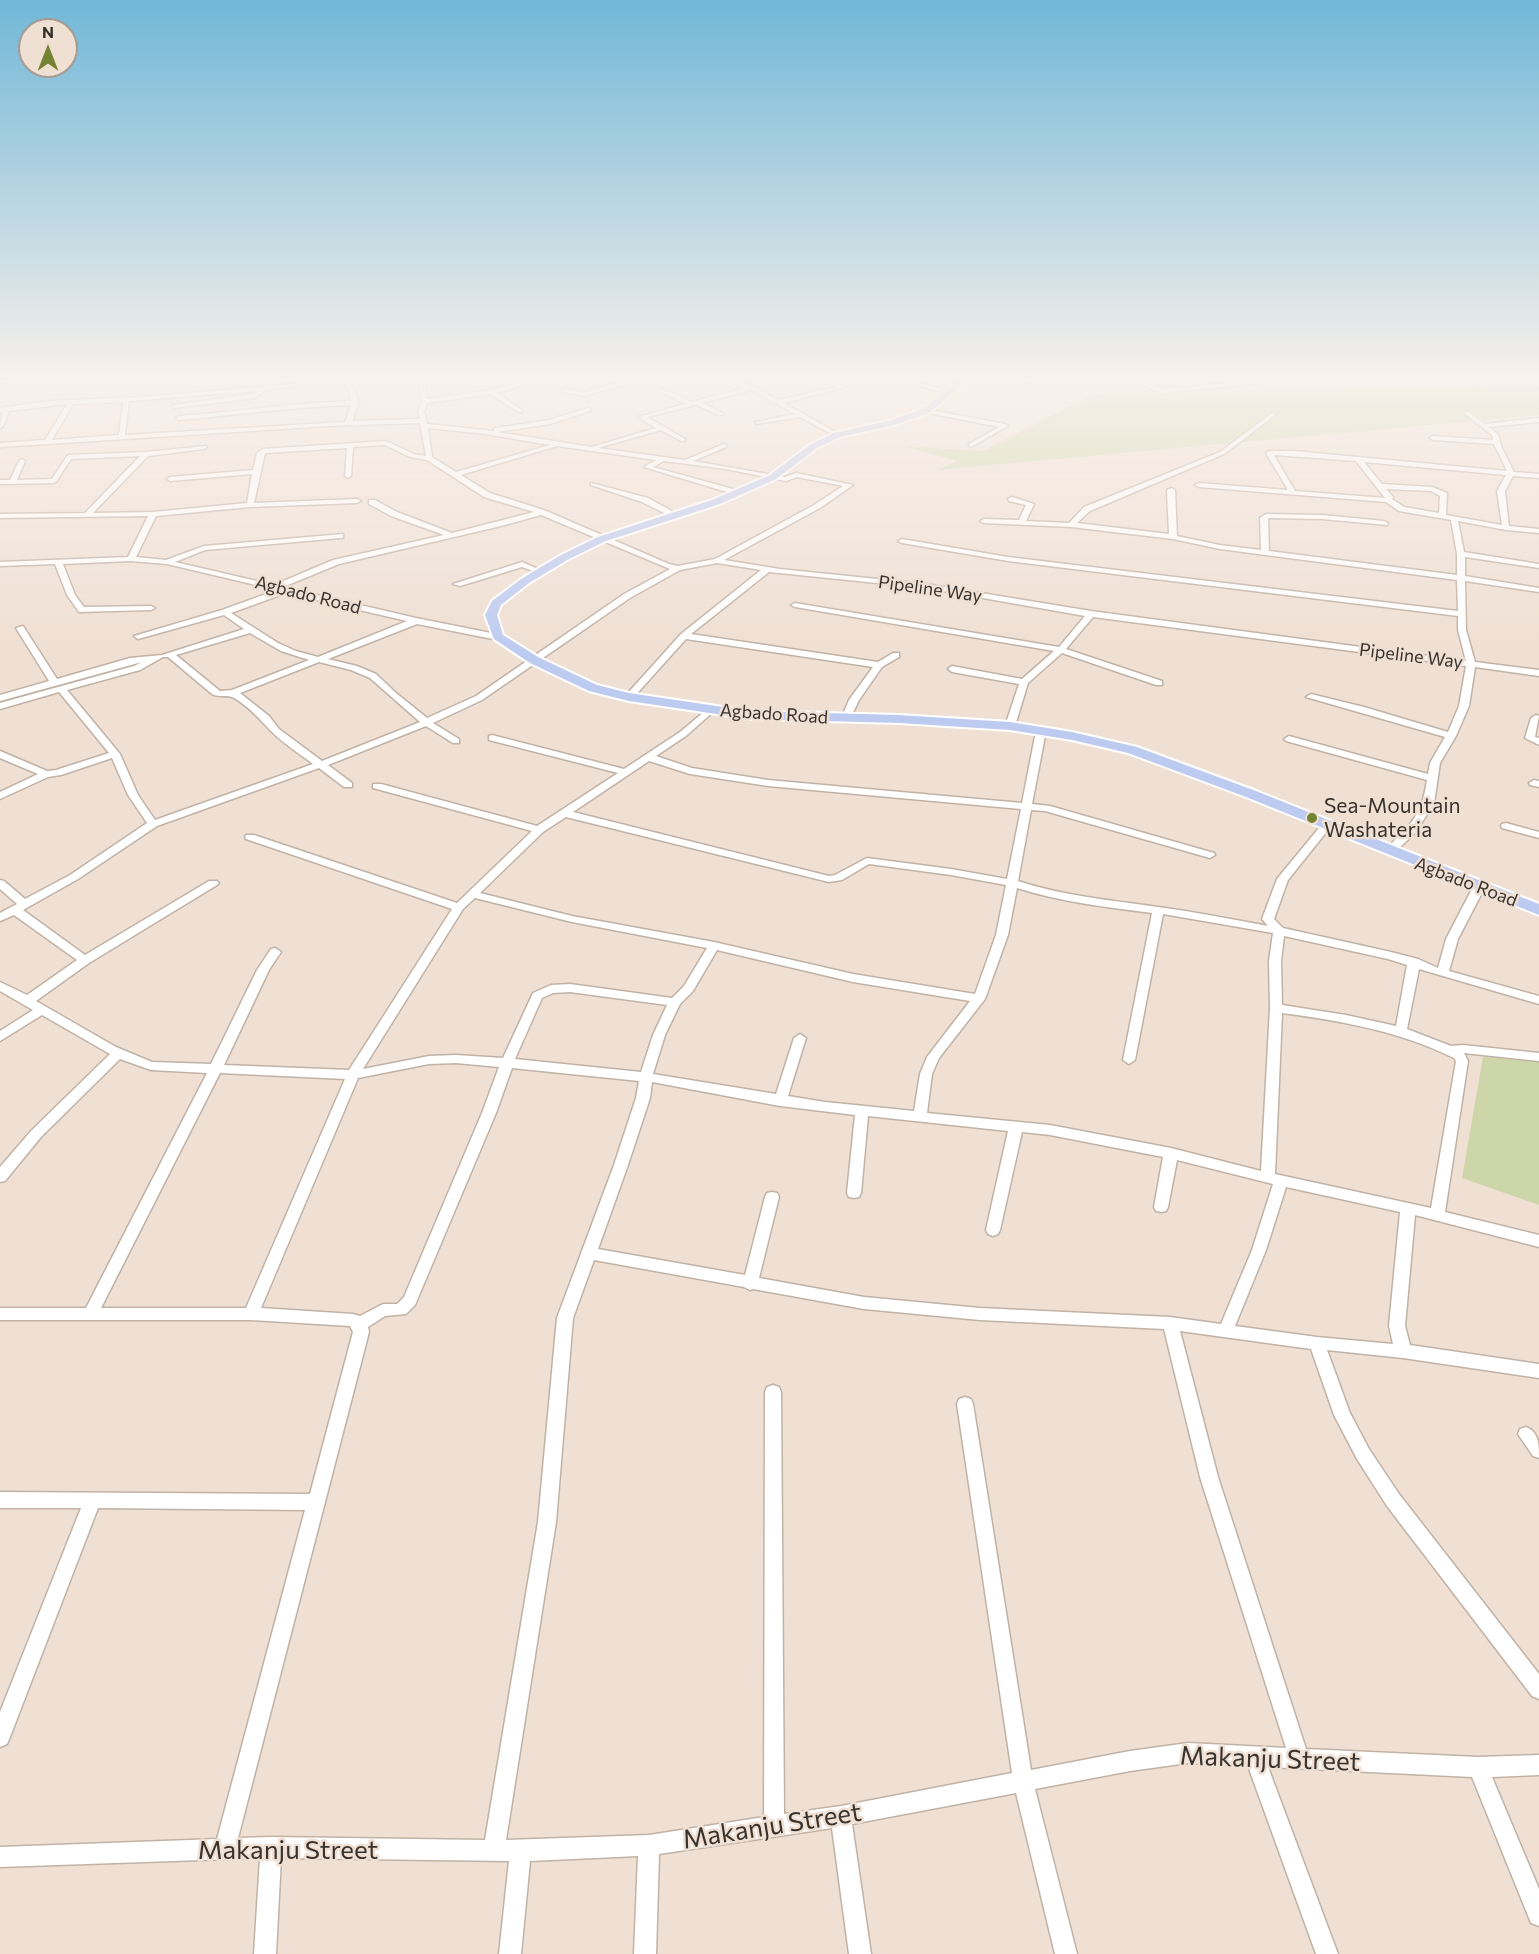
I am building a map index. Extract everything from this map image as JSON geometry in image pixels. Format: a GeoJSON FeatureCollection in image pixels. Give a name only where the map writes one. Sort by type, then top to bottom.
{"type":"FeatureCollection","features":[{"type":"Feature","properties":{"kind":"main road"},"geometry":{"type":"LineString","coordinates":[[498,637],[491,615],[496,603],[504,594],[540,572],[602,539],[677,516],[737,493],[773,477],[787,466]]}},
{"type":"Feature","properties":{"kind":"main road","name":"Agbado Road"},"geometry":{"type":"LineString","coordinates":[[498,637],[534,660],[598,690],[629,697],[750,715],[899,719],[1010,726],[1132,750],[1185,768],[1539,910]]}},
{"type":"Feature","properties":{"kind":"street"},"geometry":{"type":"LineString","coordinates":[[12,482],[20,466]]}},
{"type":"Feature","properties":{"kind":"street"},"geometry":{"type":"LineString","coordinates":[[0,482],[54,481],[63,466]]}},
{"type":"Feature","properties":{"kind":"street"},"geometry":{"type":"LineString","coordinates":[[87,515],[134,466]]}},
{"type":"Feature","properties":{"kind":"street"},"geometry":{"type":"LineString","coordinates":[[250,505],[258,466]]}},
{"type":"Feature","properties":{"kind":"street"},"geometry":{"type":"LineString","coordinates":[[348,476],[349,466]]}},
{"type":"Feature","properties":{"kind":"street","name":"Pipeline Way"},"geometry":{"type":"LineString","coordinates":[[440,466],[501,501],[541,512],[662,564],[678,568],[717,561],[767,569],[926,586],[1091,614],[1539,673]]}},
{"type":"Feature","properties":{"kind":"street"},"geometry":{"type":"LineString","coordinates":[[454,476],[486,466]]}},
{"type":"Feature","properties":{"kind":"street"},"geometry":{"type":"LineString","coordinates":[[649,466],[647,467],[737,493]]}},
{"type":"Feature","properties":{"kind":"street"},"geometry":{"type":"LineString","coordinates":[[709,466],[786,479],[796,475],[849,484],[831,500],[807,515],[736,549],[717,561]]}},
{"type":"Feature","properties":{"kind":"street"},"geometry":{"type":"LineString","coordinates":[[1071,525],[1087,509],[1190,466]]}},
{"type":"Feature","properties":{"kind":"street"},"geometry":{"type":"LineString","coordinates":[[1277,466],[1293,493]]}},
{"type":"Feature","properties":{"kind":"street"},"geometry":{"type":"LineString","coordinates":[[1363,466],[1389,497],[1388,500]]}},
{"type":"Feature","properties":{"kind":"street"},"geometry":{"type":"LineString","coordinates":[[1443,466],[1539,476]]}},
{"type":"Feature","properties":{"kind":"street"},"geometry":{"type":"LineString","coordinates":[[1508,466],[1511,472]]}},
{"type":"Feature","properties":{"kind":"street"},"geometry":{"type":"LineString","coordinates":[[170,479],[257,472]]}},
{"type":"Feature","properties":{"kind":"street"},"geometry":{"type":"LineString","coordinates":[[1506,528],[1501,491],[1511,472]]}},
{"type":"Feature","properties":{"kind":"street"},"geometry":{"type":"LineString","coordinates":[[593,484],[645,500],[677,516]]}},
{"type":"Feature","properties":{"kind":"street"},"geometry":{"type":"LineString","coordinates":[[1199,485],[1388,500],[1402,509],[1506,528],[1539,531]]}},
{"type":"Feature","properties":{"kind":"street"},"geometry":{"type":"LineString","coordinates":[[1378,486],[1440,491],[1444,495],[1442,516]]}},
{"type":"Feature","properties":{"kind":"street"},"geometry":{"type":"LineString","coordinates":[[1172,490],[1173,537]]}},
{"type":"Feature","properties":{"kind":"street"},"geometry":{"type":"LineString","coordinates":[[1012,499],[1030,504],[1021,523]]}},
{"type":"Feature","properties":{"kind":"street"},"geometry":{"type":"LineString","coordinates":[[0,516],[153,514],[250,505],[357,501]]}},
{"type":"Feature","properties":{"kind":"street"},"geometry":{"type":"LineString","coordinates":[[372,502],[394,514],[451,535]]}},
{"type":"Feature","properties":{"kind":"street"},"geometry":{"type":"LineString","coordinates":[[276,587],[336,562],[541,512]]}},
{"type":"Feature","properties":{"kind":"street"},"geometry":{"type":"LineString","coordinates":[[131,559],[153,514]]}},
{"type":"Feature","properties":{"kind":"street"},"geometry":{"type":"LineString","coordinates":[[1265,553],[1264,518],[1266,516],[1313,516],[1384,523]]}},
{"type":"Feature","properties":{"kind":"street"},"geometry":{"type":"LineString","coordinates":[[1390,851],[1412,830],[1429,803],[1435,763],[1464,706],[1471,664],[1462,630],[1461,554],[1454,519]]}},
{"type":"Feature","properties":{"kind":"street"},"geometry":{"type":"LineString","coordinates":[[984,521],[1071,525],[1173,537],[1265,553],[1539,590]]}},
{"type":"Feature","properties":{"kind":"street"},"geometry":{"type":"LineString","coordinates":[[167,562],[204,548],[340,536]]}},
{"type":"Feature","properties":{"kind":"street"},"geometry":{"type":"LineString","coordinates":[[902,541],[1008,559],[1462,614]]}},
{"type":"Feature","properties":{"kind":"street"},"geometry":{"type":"LineString","coordinates":[[1461,554],[1539,566]]}},
{"type":"Feature","properties":{"kind":"street","name":"Agbado Road"},"geometry":{"type":"LineString","coordinates":[[2,565],[131,559],[167,562],[416,621],[498,637]]}},
{"type":"Feature","properties":{"kind":"street"},"geometry":{"type":"LineString","coordinates":[[58,562],[78,607],[82,610],[151,608]]}},
{"type":"Feature","properties":{"kind":"street"},"geometry":{"type":"LineString","coordinates":[[457,584],[522,564],[540,572]]}},
{"type":"Feature","properties":{"kind":"street"},"geometry":{"type":"LineString","coordinates":[[0,918],[74,877],[153,824],[319,765],[425,723],[479,698],[627,596],[678,568]]}},
{"type":"Feature","properties":{"kind":"street"},"geometry":{"type":"LineString","coordinates":[[629,697],[684,636],[767,569]]}},
{"type":"Feature","properties":{"kind":"street"},"geometry":{"type":"LineString","coordinates":[[138,636],[225,612],[286,590]]}},
{"type":"Feature","properties":{"kind":"street"},"geometry":{"type":"LineString","coordinates":[[795,604],[1062,650],[1159,683]]}},
{"type":"Feature","properties":{"kind":"street"},"geometry":{"type":"LineString","coordinates":[[225,612],[272,643],[292,653],[348,665],[371,674],[425,723],[456,741]]}},
{"type":"Feature","properties":{"kind":"street"},"geometry":{"type":"LineString","coordinates":[[1010,726],[1024,682],[1062,650],[1091,614]]}},
{"type":"Feature","properties":{"kind":"street"},"geometry":{"type":"LineString","coordinates":[[170,654],[215,692],[233,693],[416,621]]}},
{"type":"Feature","properties":{"kind":"street"},"geometry":{"type":"LineString","coordinates":[[20,628],[57,686],[115,754],[119,768],[133,795],[153,824]]}},
{"type":"Feature","properties":{"kind":"street"},"geometry":{"type":"LineString","coordinates":[[0,702],[251,630]]}},
{"type":"Feature","properties":{"kind":"street"},"geometry":{"type":"LineString","coordinates":[[684,636],[879,665]]}},
{"type":"Feature","properties":{"kind":"street"},"geometry":{"type":"LineString","coordinates":[[846,719],[854,700],[879,665],[896,655]]}},
{"type":"Feature","properties":{"kind":"street"},"geometry":{"type":"LineString","coordinates":[[0,702],[57,686],[130,661],[159,657]]}},
{"type":"Feature","properties":{"kind":"street"},"geometry":{"type":"LineString","coordinates":[[952,669],[1024,682]]}},
{"type":"Feature","properties":{"kind":"street"},"geometry":{"type":"LineString","coordinates":[[233,693],[266,718],[276,731],[348,785]]}},
{"type":"Feature","properties":{"kind":"street"},"geometry":{"type":"LineString","coordinates":[[1311,697],[1361,709],[1450,736]]}},
{"type":"Feature","properties":{"kind":"street"},"geometry":{"type":"LineString","coordinates":[[251,1314],[353,1076],[459,907],[539,830],[683,734],[710,710]]}},
{"type":"Feature","properties":{"kind":"street"},"geometry":{"type":"LineString","coordinates":[[1536,718],[1530,738],[1539,742]]}},
{"type":"Feature","properties":{"kind":"street"},"geometry":{"type":"LineString","coordinates":[[920,1118],[926,1074],[933,1057],[979,999],[1002,935],[1041,731]]}},
{"type":"Feature","properties":{"kind":"street"},"geometry":{"type":"LineString","coordinates":[[492,738],[626,772]]}},
{"type":"Feature","properties":{"kind":"street"},"geometry":{"type":"LineString","coordinates":[[1289,739],[1434,779]]}},
{"type":"Feature","properties":{"kind":"street"},"geometry":{"type":"LineString","coordinates":[[0,754],[46,774]]}},
{"type":"Feature","properties":{"kind":"street"},"geometry":{"type":"LineString","coordinates":[[0,796],[46,774],[115,754]]}},
{"type":"Feature","properties":{"kind":"street"},"geometry":{"type":"LineString","coordinates":[[648,757],[690,771],[768,783],[1056,810],[1210,855]]}},
{"type":"Feature","properties":{"kind":"street"},"geometry":{"type":"LineString","coordinates":[[377,786],[539,830]]}},
{"type":"Feature","properties":{"kind":"street"},"geometry":{"type":"LineString","coordinates":[[563,813],[829,879],[838,878],[867,861],[1012,883],[1046,894],[1083,902],[1158,910],[1279,931],[1414,962],[1442,973],[1539,1000]]}},
{"type":"Feature","properties":{"kind":"street"},"geometry":{"type":"LineString","coordinates":[[1279,931],[1268,919],[1283,879],[1327,825]]}},
{"type":"Feature","properties":{"kind":"street"},"geometry":{"type":"LineString","coordinates":[[1506,826],[1539,835]]}},
{"type":"Feature","properties":{"kind":"street"},"geometry":{"type":"LineString","coordinates":[[250,837],[459,907]]}},
{"type":"Feature","properties":{"kind":"street"},"geometry":{"type":"LineString","coordinates":[[0,883],[20,908],[85,960]]}},
{"type":"Feature","properties":{"kind":"street"},"geometry":{"type":"LineString","coordinates":[[28,1000],[85,960],[213,883]]}},
{"type":"Feature","properties":{"kind":"street"},"geometry":{"type":"LineString","coordinates":[[1442,973],[1452,939],[1479,887]]}},
{"type":"Feature","properties":{"kind":"street"},"geometry":{"type":"LineString","coordinates":[[473,894],[572,919],[714,946],[853,978],[979,999]]}},
{"type":"Feature","properties":{"kind":"street"},"geometry":{"type":"LineString","coordinates":[[1129,1060],[1158,910]]}},
{"type":"Feature","properties":{"kind":"street"},"geometry":{"type":"LineString","coordinates":[[1226,1329],[1259,1250],[1274,1179],[1275,961],[1279,931]]}},
{"type":"Feature","properties":{"kind":"street"},"geometry":{"type":"LineString","coordinates":[[494,1851],[547,1522],[565,1318],[636,1120],[659,1035],[675,1002],[689,988],[714,946]]}},
{"type":"Feature","properties":{"kind":"street"},"geometry":{"type":"LineString","coordinates":[[91,1313],[263,970],[275,952]]}},
{"type":"Feature","properties":{"kind":"street"},"geometry":{"type":"LineString","coordinates":[[1401,1030],[1414,962]]}},
{"type":"Feature","properties":{"kind":"street"},"geometry":{"type":"LineString","coordinates":[[0,986],[118,1053],[151,1066],[213,1071],[353,1076],[429,1060],[456,1059],[646,1077],[780,1101],[862,1112],[1050,1130],[1171,1153],[1539,1240]]}},
{"type":"Feature","properties":{"kind":"street"},"geometry":{"type":"LineString","coordinates":[[360,1324],[383,1310],[401,1310],[410,1301],[489,1113],[507,1063],[537,996],[551,989],[570,988],[675,1002]]}},
{"type":"Feature","properties":{"kind":"street"},"geometry":{"type":"LineString","coordinates":[[1276,1008],[1338,1017],[1401,1030],[1459,1055],[1462,1060],[1437,1215]]}},
{"type":"Feature","properties":{"kind":"street"},"geometry":{"type":"LineString","coordinates":[[0,1038],[43,1009]]}},
{"type":"Feature","properties":{"kind":"street"},"geometry":{"type":"LineString","coordinates":[[780,1101],[800,1038]]}},
{"type":"Feature","properties":{"kind":"street"},"geometry":{"type":"LineString","coordinates":[[1451,1050],[1463,1049],[1539,1057]]}},
{"type":"Feature","properties":{"kind":"street"},"geometry":{"type":"LineString","coordinates":[[0,1177],[36,1134],[118,1053]]}},
{"type":"Feature","properties":{"kind":"street"},"geometry":{"type":"LineString","coordinates":[[854,1194],[862,1112]]}},
{"type":"Feature","properties":{"kind":"street"},"geometry":{"type":"LineString","coordinates":[[993,1230],[1016,1126]]}},
{"type":"Feature","properties":{"kind":"street"},"geometry":{"type":"LineString","coordinates":[[1161,1207],[1171,1153]]}},
{"type":"Feature","properties":{"kind":"street"},"geometry":{"type":"LineString","coordinates":[[750,1284],[772,1197]]}},
{"type":"Feature","properties":{"kind":"street"},"geometry":{"type":"LineString","coordinates":[[1403,1351],[1397,1326],[1408,1208]]}},
{"type":"Feature","properties":{"kind":"street"},"geometry":{"type":"LineString","coordinates":[[589,1253],[864,1303],[980,1314],[1170,1323],[1403,1351],[1539,1371]]}},
{"type":"Feature","properties":{"kind":"street"},"geometry":{"type":"LineString","coordinates":[[0,1314],[251,1314],[353,1320],[360,1324],[362,1332],[225,1848]]}},
{"type":"Feature","properties":{"kind":"street"},"geometry":{"type":"LineString","coordinates":[[1170,1323],[1209,1477],[1299,1758]]}},
{"type":"Feature","properties":{"kind":"street"},"geometry":{"type":"LineString","coordinates":[[1317,1342],[1342,1415],[1363,1454],[1393,1500],[1539,1689]]}},
{"type":"Feature","properties":{"kind":"street"},"geometry":{"type":"LineString","coordinates":[[773,1392],[774,1826]]}},
{"type":"Feature","properties":{"kind":"street"},"geometry":{"type":"LineString","coordinates":[[966,1404],[1023,1781],[1066,1954]]}},
{"type":"Feature","properties":{"kind":"street"},"geometry":{"type":"LineString","coordinates":[[1526,1434],[1539,1451]]}},
{"type":"Feature","properties":{"kind":"street"},"geometry":{"type":"LineString","coordinates":[[0,1500],[316,1502]]}},
{"type":"Feature","properties":{"kind":"street"},"geometry":{"type":"LineString","coordinates":[[0,1737],[93,1500]]}},
{"type":"Feature","properties":{"kind":"street","name":"Makanju Street"},"geometry":{"type":"LineString","coordinates":[[0,1857],[271,1847],[521,1851],[649,1845],[841,1816],[1130,1761],[1188,1753],[1478,1767],[1539,1765]]}},
{"type":"Feature","properties":{"kind":"street"},"geometry":{"type":"LineString","coordinates":[[1254,1755],[1327,1954]]}},
{"type":"Feature","properties":{"kind":"street"},"geometry":{"type":"LineString","coordinates":[[1478,1767],[1539,1915]]}},
{"type":"Feature","properties":{"kind":"street"},"geometry":{"type":"LineString","coordinates":[[841,1816],[860,1954]]}},
{"type":"Feature","properties":{"kind":"street"},"geometry":{"type":"LineString","coordinates":[[645,1954],[649,1845]]}},
{"type":"Feature","properties":{"kind":"street"},"geometry":{"type":"LineString","coordinates":[[265,1954],[271,1847]]}},
{"type":"Feature","properties":{"kind":"street"},"geometry":{"type":"LineString","coordinates":[[510,1954],[521,1851]]}},
{"type":"Feature","properties":{"kind":"green space"},"geometry":{"type":"Polygon","coordinates":[[[946,466],[980,466],[938,470],[946,466]]]}},
{"type":"Feature","properties":{"kind":"green space"},"geometry":{"type":"Polygon","coordinates":[[[1483,1057],[1539,1060],[1539,1205],[1462,1178],[1483,1057]]]}},
{"type":"Feature","properties":{"kind":"place","name":"Sea-Mountain Washateria"},"geometry":{"type":"Point","coordinates":[1312,818]}}]}
